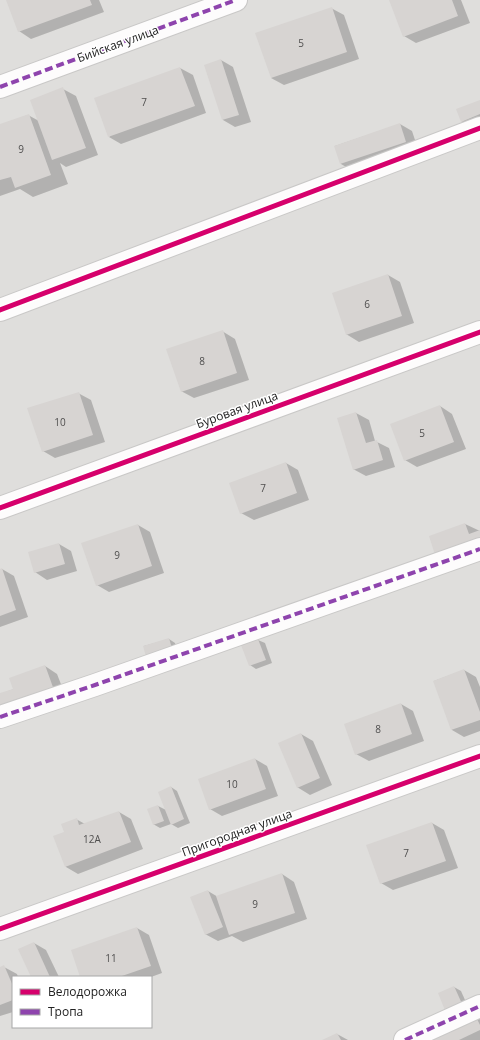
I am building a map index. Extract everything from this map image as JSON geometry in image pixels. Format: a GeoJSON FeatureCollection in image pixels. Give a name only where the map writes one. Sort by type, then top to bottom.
{"type":"FeatureCollection","features":[{"type":"Feature","properties":{"kind":"street","name":"Бийская улица"},"geometry":{"type":"LineString","coordinates":[[0,87],[236,0]]}},
{"type":"Feature","properties":{"kind":"street"},"geometry":{"type":"LineString","coordinates":[[0,310],[480,128]]}},
{"type":"Feature","properties":{"kind":"street","name":"Буровая улица"},"geometry":{"type":"LineString","coordinates":[[0,508],[480,332]]}},
{"type":"Feature","properties":{"kind":"street"},"geometry":{"type":"LineString","coordinates":[[0,717],[480,549]]}},
{"type":"Feature","properties":{"kind":"street","name":"Пригородная улица"},"geometry":{"type":"LineString","coordinates":[[0,929],[480,756]]}},
{"type":"Feature","properties":{"kind":"street"},"geometry":{"type":"LineString","coordinates":[[405,1040],[480,1006]]}},
{"type":"Feature","properties":{"kind":"shaded area"},"geometry":{"type":"Polygon","coordinates":[[[0,0],[480,0],[480,1040],[0,1040],[0,0]]]}},
{"type":"Feature","properties":{"kind":"building"},"geometry":{"type":"Polygon","coordinates":[[[6,0],[90,0],[92,5],[18,32],[6,0]]]}},
{"type":"Feature","properties":{"kind":"building"},"geometry":{"type":"Polygon","coordinates":[[[389,0],[452,0],[458,16],[403,37],[389,0]]]}},
{"type":"Feature","properties":{"kind":"building"},"geometry":{"type":"Polygon","coordinates":[[[332,7],[347,52],[271,78],[255,33],[332,7]]]}},
{"type":"Feature","properties":{"kind":"building"},"geometry":{"type":"Polygon","coordinates":[[[221,59],[239,115],[222,120],[204,65],[221,59]]]}},
{"type":"Feature","properties":{"kind":"building"},"geometry":{"type":"Polygon","coordinates":[[[180,67],[195,106],[108,137],[94,98],[180,67]]]}},
{"type":"Feature","properties":{"kind":"building"},"geometry":{"type":"Polygon","coordinates":[[[63,87],[86,148],[52,160],[30,100],[63,87]]]}},
{"type":"Feature","properties":{"kind":"building"},"geometry":{"type":"Polygon","coordinates":[[[480,100],[480,114],[461,122],[456,109],[480,100]]]}},
{"type":"Feature","properties":{"kind":"building"},"geometry":{"type":"Polygon","coordinates":[[[29,114],[51,175],[15,188],[11,177],[0,180],[0,124],[29,114]]]}},
{"type":"Feature","properties":{"kind":"building"},"geometry":{"type":"Polygon","coordinates":[[[400,123],[406,142],[340,164],[334,146],[400,123]]]}},
{"type":"Feature","properties":{"kind":"building"},"geometry":{"type":"Polygon","coordinates":[[[388,274],[402,316],[346,335],[332,293],[388,274]]]}},
{"type":"Feature","properties":{"kind":"building"},"geometry":{"type":"Polygon","coordinates":[[[223,330],[237,373],[181,392],[166,349],[223,330]]]}},
{"type":"Feature","properties":{"kind":"building"},"geometry":{"type":"Polygon","coordinates":[[[79,392],[93,435],[42,452],[27,408],[79,392]]]}},
{"type":"Feature","properties":{"kind":"building"},"geometry":{"type":"Polygon","coordinates":[[[440,405],[454,442],[404,461],[390,424],[440,405]]]}},
{"type":"Feature","properties":{"kind":"building"},"geometry":{"type":"Polygon","coordinates":[[[356,412],[366,443],[377,440],[383,460],[353,470],[337,418],[356,412]]]}},
{"type":"Feature","properties":{"kind":"building"},"geometry":{"type":"Polygon","coordinates":[[[286,462],[297,493],[240,514],[229,483],[286,462]]]}},
{"type":"Feature","properties":{"kind":"building"},"geometry":{"type":"Polygon","coordinates":[[[465,523],[469,534],[480,530],[480,545],[437,561],[429,536],[465,523]]]}},
{"type":"Feature","properties":{"kind":"building"},"geometry":{"type":"Polygon","coordinates":[[[138,524],[152,566],[96,586],[81,543],[138,524]]]}},
{"type":"Feature","properties":{"kind":"building"},"geometry":{"type":"Polygon","coordinates":[[[59,543],[65,564],[34,573],[28,552],[59,543]]]}},
{"type":"Feature","properties":{"kind":"building"},"geometry":{"type":"Polygon","coordinates":[[[2,568],[16,610],[0,616],[0,569],[2,568]]]}},
{"type":"Feature","properties":{"kind":"building"},"geometry":{"type":"Polygon","coordinates":[[[169,638],[173,652],[147,660],[143,646],[169,638]]]}},
{"type":"Feature","properties":{"kind":"building"},"geometry":{"type":"Polygon","coordinates":[[[258,639],[266,660],[249,666],[241,645],[258,639]]]}},
{"type":"Feature","properties":{"kind":"building"},"geometry":{"type":"Polygon","coordinates":[[[45,665],[54,690],[0,709],[0,693],[13,689],[9,678],[45,665]]]}},
{"type":"Feature","properties":{"kind":"building"},"geometry":{"type":"Polygon","coordinates":[[[464,669],[480,712],[480,720],[451,730],[433,681],[464,669]]]}},
{"type":"Feature","properties":{"kind":"building"},"geometry":{"type":"Polygon","coordinates":[[[401,703],[412,734],[355,755],[344,724],[401,703]]]}},
{"type":"Feature","properties":{"kind":"building"},"geometry":{"type":"Polygon","coordinates":[[[301,733],[320,778],[297,788],[278,743],[301,733]]]}},
{"type":"Feature","properties":{"kind":"building"},"geometry":{"type":"Polygon","coordinates":[[[255,758],[266,789],[209,810],[198,779],[255,758]]]}},
{"type":"Feature","properties":{"kind":"building"},"geometry":{"type":"Polygon","coordinates":[[[171,786],[184,819],[171,825],[158,792],[171,786]]]}},
{"type":"Feature","properties":{"kind":"building"},"geometry":{"type":"Polygon","coordinates":[[[158,805],[164,821],[153,825],[147,809],[158,805]]]}},
{"type":"Feature","properties":{"kind":"building"},"geometry":{"type":"Polygon","coordinates":[[[119,811],[131,842],[65,867],[53,836],[64,832],[61,824],[77,818],[79,825],[119,811]]]}},
{"type":"Feature","properties":{"kind":"building"},"geometry":{"type":"Polygon","coordinates":[[[432,822],[446,861],[380,884],[366,845],[432,822]]]}},
{"type":"Feature","properties":{"kind":"building"},"geometry":{"type":"Polygon","coordinates":[[[282,873],[295,913],[229,935],[216,896],[282,873]]]}},
{"type":"Feature","properties":{"kind":"building"},"geometry":{"type":"Polygon","coordinates":[[[208,890],[223,927],[205,935],[190,897],[208,890]]]}},
{"type":"Feature","properties":{"kind":"building"},"geometry":{"type":"Polygon","coordinates":[[[137,927],[151,966],[122,976],[80,976],[71,950],[137,927]]]}},
{"type":"Feature","properties":{"kind":"building"},"geometry":{"type":"Polygon","coordinates":[[[34,942],[50,976],[31,976],[18,949],[34,942]]]}},
{"type":"Feature","properties":{"kind":"building"},"geometry":{"type":"Polygon","coordinates":[[[4,965],[12,984],[12,1000],[0,1005],[0,967],[4,965]]]}},
{"type":"Feature","properties":{"kind":"building"},"geometry":{"type":"Polygon","coordinates":[[[454,986],[463,1006],[446,1013],[438,993],[454,986]]]}},
{"type":"Feature","properties":{"kind":"building"},"geometry":{"type":"Polygon","coordinates":[[[475,1015],[480,1025],[480,1030],[459,1040],[434,1040],[431,1034],[475,1015]]]}},
{"type":"Feature","properties":{"kind":"building"},"geometry":{"type":"Polygon","coordinates":[[[337,1033],[341,1040],[322,1040],[337,1033]]]}},
{"type":"Feature","properties":{"kind":"marked path"},"geometry":{"type":"LineString","coordinates":[[0,87],[236,0]]}},
{"type":"Feature","properties":{"kind":"marked path"},"geometry":{"type":"LineString","coordinates":[[0,717],[480,549]]}},
{"type":"Feature","properties":{"kind":"marked path"},"geometry":{"type":"LineString","coordinates":[[405,1040],[480,1006]]}},
{"type":"Feature","properties":{"kind":"cycle path"},"geometry":{"type":"LineString","coordinates":[[0,310],[480,128]]}},
{"type":"Feature","properties":{"kind":"cycle path"},"geometry":{"type":"LineString","coordinates":[[0,508],[480,332]]}},
{"type":"Feature","properties":{"kind":"cycle path"},"geometry":{"type":"LineString","coordinates":[[0,929],[480,756]]}}]}
